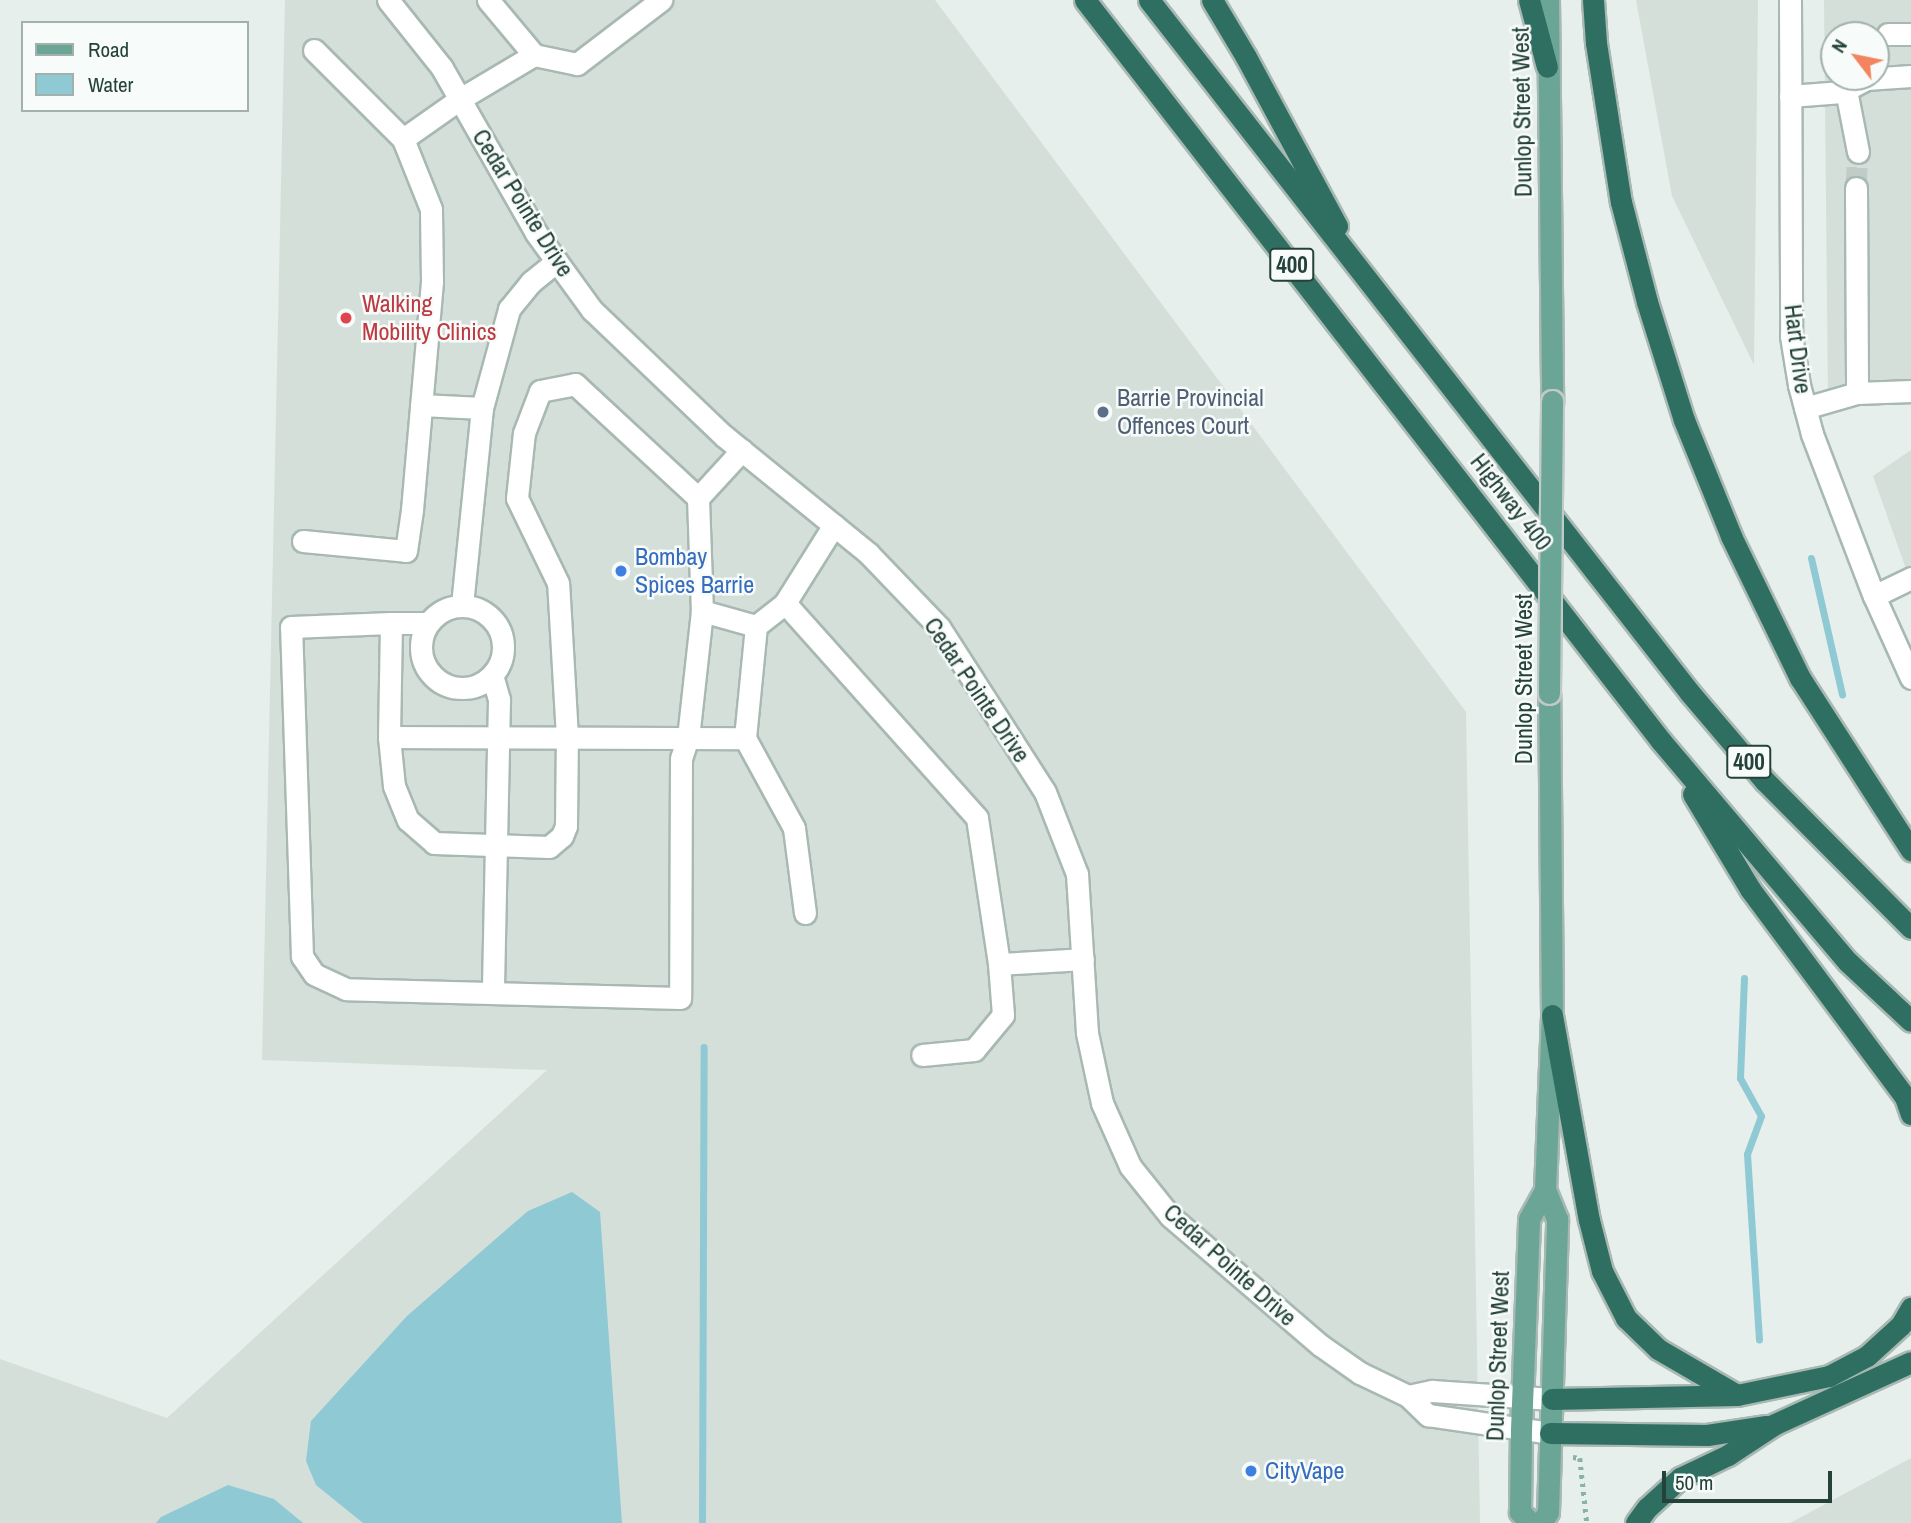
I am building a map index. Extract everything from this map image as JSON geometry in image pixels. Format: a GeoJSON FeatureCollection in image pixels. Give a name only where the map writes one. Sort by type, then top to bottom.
{"type":"FeatureCollection","features":[{"type":"Feature","properties":{"kind":"highway","name":"Highway 400"},"geometry":{"type":"LineString","coordinates":[[1085,0],[1661,741],[1848,962],[1911,1021]]}},
{"type":"Feature","properties":{"kind":"highway","name":"Highway 400"},"geometry":{"type":"LineString","coordinates":[[1149,0],[1699,703],[1765,781],[1911,928]]}},
{"type":"Feature","properties":{"kind":"highway"},"geometry":{"type":"LineString","coordinates":[[1212,0],[1246,57],[1367,280]]}},
{"type":"Feature","properties":{"kind":"highway"},"geometry":{"type":"LineString","coordinates":[[1529,0],[1547,67]]}},
{"type":"Feature","properties":{"kind":"highway"},"geometry":{"type":"LineString","coordinates":[[1592,0],[1596,43],[1621,202],[1647,302],[1684,420],[1731,536],[1800,678],[1911,850]]}},
{"type":"Feature","properties":{"kind":"highway"},"geometry":{"type":"LineString","coordinates":[[1661,741],[1750,889],[1905,1097],[1911,1114]]}},
{"type":"Feature","properties":{"kind":"highway"},"geometry":{"type":"LineString","coordinates":[[1552,1015],[1589,1220],[1602,1271],[1626,1318],[1658,1349],[1737,1395]]}},
{"type":"Feature","properties":{"kind":"highway"},"geometry":{"type":"LineString","coordinates":[[1552,1399],[1737,1395],[1829,1377],[1867,1356],[1901,1325],[1911,1308]]}},
{"type":"Feature","properties":{"kind":"highway"},"geometry":{"type":"LineString","coordinates":[[1636,1523],[1647,1508],[1680,1478],[1728,1455],[1775,1424],[1911,1362]]}},
{"type":"Feature","properties":{"kind":"highway"},"geometry":{"type":"LineString","coordinates":[[1550,1433],[1706,1435],[1775,1424]]}},
{"type":"Feature","properties":{"kind":"main road","name":"Dunlop Street West"},"geometry":{"type":"LineString","coordinates":[[1541,1523],[1548,1512],[1558,1219],[1545,1190],[1552,1015],[1549,693],[1552,401],[1548,0]]}},
{"type":"Feature","properties":{"kind":"main road","name":"Dunlop Street West"},"geometry":{"type":"LineString","coordinates":[[1531,1523],[1520,1512],[1529,1219],[1545,1190]]}},
{"type":"Feature","properties":{"kind":"street","name":"Cedar Pointe Drive"},"geometry":{"type":"LineString","coordinates":[[388,0],[442,68],[536,233],[592,310],[742,450],[869,554],[939,627],[1045,792],[1077,874],[1087,1033],[1102,1103],[1130,1166],[1170,1216],[1320,1345],[1360,1373],[1408,1396],[1428,1415],[1550,1433]]}},
{"type":"Feature","properties":{"kind":"street"},"geometry":{"type":"LineString","coordinates":[[488,0],[534,55],[577,64],[661,0]]}},
{"type":"Feature","properties":{"kind":"street","name":"Hart Drive"},"geometry":{"type":"LineString","coordinates":[[1790,0],[1791,336],[1812,434],[1874,596],[1911,678]]}},
{"type":"Feature","properties":{"kind":"street"},"geometry":{"type":"LineString","coordinates":[[1890,34],[1911,34]]}},
{"type":"Feature","properties":{"kind":"street"},"geometry":{"type":"LineString","coordinates":[[303,541],[406,551],[432,282],[431,209],[402,139],[314,50]]}},
{"type":"Feature","properties":{"kind":"street"},"geometry":{"type":"LineString","coordinates":[[402,139],[460,99],[534,55]]}},
{"type":"Feature","properties":{"kind":"street"},"geometry":{"type":"LineString","coordinates":[[1890,77],[1911,76]]}},
{"type":"Feature","properties":{"kind":"street"},"geometry":{"type":"LineString","coordinates":[[1790,96],[1837,91]]}},
{"type":"Feature","properties":{"kind":"street"},"geometry":{"type":"LineString","coordinates":[[1846,91],[1858,152]]}},
{"type":"Feature","properties":{"kind":"street"},"geometry":{"type":"LineString","coordinates":[[1856,188],[1857,393]]}},
{"type":"Feature","properties":{"kind":"street"},"geometry":{"type":"LineString","coordinates":[[462,605],[482,408],[509,309],[531,282],[557,261]]}},
{"type":"Feature","properties":{"kind":"street"},"geometry":{"type":"LineString","coordinates":[[391,624],[389,737],[394,786],[408,820],[434,843],[549,847],[562,836],[566,826],[567,737],[558,583],[517,498],[524,433],[540,391],[575,384],[698,498]]}},
{"type":"Feature","properties":{"kind":"street"},"geometry":{"type":"LineString","coordinates":[[1805,408],[1857,393],[1911,391]]}},
{"type":"Feature","properties":{"kind":"street"},"geometry":{"type":"LineString","coordinates":[[422,405],[482,408]]}},
{"type":"Feature","properties":{"kind":"street"},"geometry":{"type":"LineString","coordinates":[[427,623],[291,627],[302,957],[314,974],[346,989],[680,998],[681,758],[688,737],[702,611],[698,498],[742,450]]}},
{"type":"Feature","properties":{"kind":"street"},"geometry":{"type":"LineString","coordinates":[[805,913],[794,828],[746,738],[756,626],[785,603],[834,525]]}},
{"type":"Feature","properties":{"kind":"street"},"geometry":{"type":"LineString","coordinates":[[1874,596],[1911,578]]}},
{"type":"Feature","properties":{"kind":"street"},"geometry":{"type":"LineString","coordinates":[[785,603],[977,818],[999,964],[1003,1015],[974,1050],[922,1055]]}},
{"type":"Feature","properties":{"kind":"street"},"geometry":{"type":"LineString","coordinates":[[462,605],[488,614],[497,624],[503,650],[492,674],[469,688],[455,688],[431,675],[420,650],[421,636],[427,623],[437,613],[462,605]]}},
{"type":"Feature","properties":{"kind":"street"},"geometry":{"type":"LineString","coordinates":[[702,611],[756,626]]}},
{"type":"Feature","properties":{"kind":"street"},"geometry":{"type":"LineString","coordinates":[[492,674],[499,700],[493,993]]}},
{"type":"Feature","properties":{"kind":"street"},"geometry":{"type":"LineString","coordinates":[[389,737],[746,738]]}},
{"type":"Feature","properties":{"kind":"street"},"geometry":{"type":"LineString","coordinates":[[999,964],[1083,959]]}},
{"type":"Feature","properties":{"kind":"street"},"geometry":{"type":"LineString","coordinates":[[1408,1396],[1432,1391],[1552,1399]]}},
{"type":"Feature","properties":{"kind":"path"},"geometry":{"type":"LineString","coordinates":[[1573,1457],[1580,1458],[1587,1523]]}},
{"type":"Feature","properties":{"kind":"shaded area"},"geometry":{"type":"Polygon","coordinates":[[[285,0],[935,0],[1466,712],[1480,1523],[0,1523],[0,1359],[167,1418],[547,1070],[262,1060],[285,0]]]}},
{"type":"Feature","properties":{"kind":"shaded area"},"geometry":{"type":"Polygon","coordinates":[[[1636,0],[1758,0],[1754,365],[1672,196],[1636,0]]]}},
{"type":"Feature","properties":{"kind":"shaded area"},"geometry":{"type":"Polygon","coordinates":[[[1824,0],[1911,0],[1911,405],[1828,403],[1825,91],[1890,91],[1890,21],[1824,21],[1824,0]]]}},
{"type":"Feature","properties":{"kind":"shaded area"},"geometry":{"type":"Polygon","coordinates":[[[1911,450],[1911,583],[1873,476],[1911,450]]]}},
{"type":"Feature","properties":{"kind":"shaded area"},"geometry":{"type":"Polygon","coordinates":[[[1911,1458],[1911,1523],[1790,1523],[1911,1458]]]}},
{"type":"Feature","properties":{"kind":"water"},"geometry":{"type":"Polygon","coordinates":[[[572,1192],[600,1212],[622,1523],[363,1523],[316,1485],[306,1461],[311,1421],[407,1316],[528,1211],[572,1192]]]}},
{"type":"Feature","properties":{"kind":"water"},"geometry":{"type":"Polygon","coordinates":[[[228,1485],[274,1499],[303,1523],[156,1523],[161,1517],[228,1485]]]}},
{"type":"Feature","properties":{"kind":"waterway"},"geometry":{"type":"LineString","coordinates":[[1811,558],[1842,695]]}},
{"type":"Feature","properties":{"kind":"waterway"},"geometry":{"type":"LineString","coordinates":[[1744,978],[1740,1078],[1761,1116],[1747,1154],[1759,1340]]}},
{"type":"Feature","properties":{"kind":"waterway"},"geometry":{"type":"LineString","coordinates":[[702,1523],[704,1047]]}},
{"type":"Feature","properties":{"kind":"tunnel"},"geometry":{"type":"LineString","coordinates":[[1856,188],[1858,152]]}},
{"type":"Feature","properties":{"kind":"place","name":"Walking Mobility Clinics"},"geometry":{"type":"Point","coordinates":[346,318]}},
{"type":"Feature","properties":{"kind":"place","name":"Barrie Provincial Offences Court"},"geometry":{"type":"Point","coordinates":[1103,412]}},
{"type":"Feature","properties":{"kind":"place","name":"Bombay Spices Barrie"},"geometry":{"type":"Point","coordinates":[621,571]}},
{"type":"Feature","properties":{"kind":"place","name":"CityVape"},"geometry":{"type":"Point","coordinates":[1251,1471]}}]}
